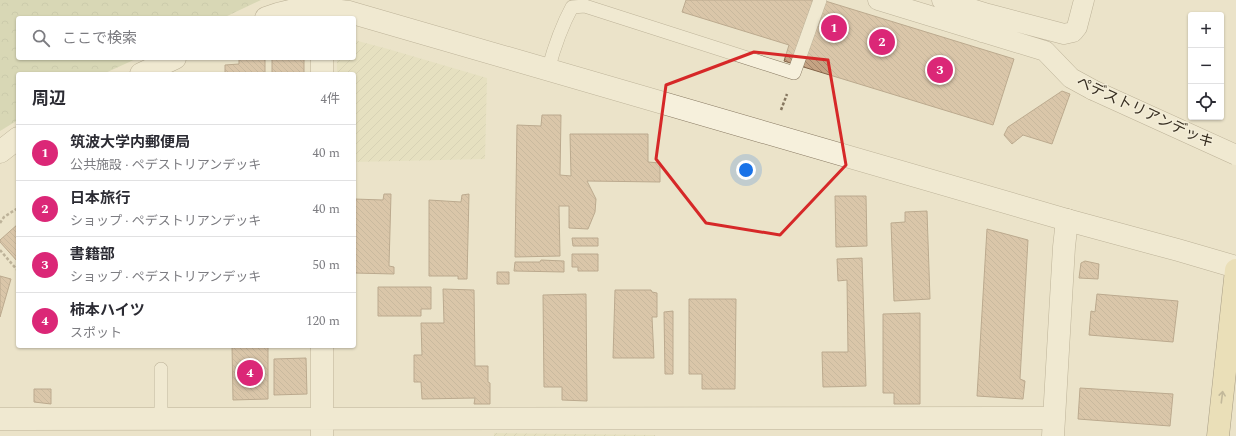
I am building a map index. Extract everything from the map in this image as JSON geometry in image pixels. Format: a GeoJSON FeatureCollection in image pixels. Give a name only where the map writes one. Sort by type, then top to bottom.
{"type":"FeatureCollection","features":[{"type":"Feature","properties":{"kind":"main road"},"geometry":{"type":"LineString","coordinates":[[1218,436],[1236,268]]}},
{"type":"Feature","properties":{"kind":"street","name":"ペデストリアンデッキ"},"geometry":{"type":"LineString","coordinates":[[878,0],[1045,51],[1071,78],[1093,90],[1236,155]]}},
{"type":"Feature","properties":{"kind":"street"},"geometry":{"type":"LineString","coordinates":[[942,0],[1064,34],[1072,32],[1076,27],[1084,0]]}},
{"type":"Feature","properties":{"kind":"street"},"geometry":{"type":"LineString","coordinates":[[271,16],[297,9],[322,13],[349,12],[454,41],[548,70],[1067,220],[1178,250],[1236,268]]}},
{"type":"Feature","properties":{"kind":"street"},"geometry":{"type":"LineString","coordinates":[[982,32],[988,14]]}},
{"type":"Feature","properties":{"kind":"street"},"geometry":{"type":"LineString","coordinates":[[145,72],[170,60]]}},
{"type":"Feature","properties":{"kind":"street"},"geometry":{"type":"LineString","coordinates":[[322,60],[322,72]]}},
{"type":"Feature","properties":{"kind":"street"},"geometry":{"type":"LineString","coordinates":[[0,152],[16,140]]}},
{"type":"Feature","properties":{"kind":"street"},"geometry":{"type":"LineString","coordinates":[[0,420],[161,419],[322,428],[1054,427],[1064,247],[1067,220]]}},
{"type":"Feature","properties":{"kind":"street"},"geometry":{"type":"LineString","coordinates":[[322,348],[322,428]]}},
{"type":"Feature","properties":{"kind":"lane"},"geometry":{"type":"LineString","coordinates":[[548,70],[561,28],[572,7],[585,6],[794,73],[820,0]]}},
{"type":"Feature","properties":{"kind":"lane"},"geometry":{"type":"LineString","coordinates":[[161,369],[161,419]]}},
{"type":"Feature","properties":{"kind":"path"},"geometry":{"type":"LineString","coordinates":[[0,223],[4,217],[16,209]]}},
{"type":"Feature","properties":{"kind":"path"},"geometry":{"type":"LineString","coordinates":[[0,250],[16,269]]}},
{"type":"Feature","properties":{"kind":"highlighted area"},"geometry":{"type":"Polygon","coordinates":[[[754,52],[828,60],[846,165],[780,235],[706,223],[656,159],[666,85],[754,52]]]}},
{"type":"Feature","properties":{"kind":"shaded area"},"geometry":{"type":"Polygon","coordinates":[[[356,41],[487,78],[485,159],[356,162],[356,72],[337,72],[337,60],[356,60],[356,41]]]}},
{"type":"Feature","properties":{"kind":"shaded area"},"geometry":{"type":"Polygon","coordinates":[[[494,433],[655,435],[655,436],[494,436],[494,433]]]}},
{"type":"Feature","properties":{"kind":"green space"},"geometry":{"type":"Polygon","coordinates":[[[0,0],[261,0],[227,16],[16,16],[16,60],[134,60],[107,72],[16,72],[16,121],[0,131],[0,0]]]}},
{"type":"Feature","properties":{"kind":"building"},"geometry":{"type":"Polygon","coordinates":[[[686,0],[822,0],[1014,59],[993,125],[784,61],[789,45],[682,12],[686,0]]]}},
{"type":"Feature","properties":{"kind":"building"},"geometry":{"type":"Polygon","coordinates":[[[239,60],[265,60],[265,72],[225,72],[225,65],[239,64],[239,60]]]}},
{"type":"Feature","properties":{"kind":"building"},"geometry":{"type":"Polygon","coordinates":[[[272,60],[304,60],[304,72],[272,72],[272,60]]]}},
{"type":"Feature","properties":{"kind":"building"},"geometry":{"type":"Polygon","coordinates":[[[1062,91],[1070,94],[1052,144],[1023,135],[1012,144],[1004,135],[1008,127],[1062,91]]]}},
{"type":"Feature","properties":{"kind":"building"},"geometry":{"type":"Polygon","coordinates":[[[542,115],[561,115],[560,175],[571,176],[570,134],[648,134],[648,162],[660,163],[660,182],[587,181],[596,199],[595,212],[588,229],[569,228],[569,206],[559,206],[560,256],[515,257],[517,125],[541,126],[542,115]]]}},
{"type":"Feature","properties":{"kind":"building"},"geometry":{"type":"Polygon","coordinates":[[[384,194],[391,194],[389,266],[394,267],[394,274],[356,273],[356,199],[383,200],[384,194]]]}},
{"type":"Feature","properties":{"kind":"building"},"geometry":{"type":"Polygon","coordinates":[[[469,194],[467,279],[458,279],[458,276],[429,276],[429,200],[461,202],[462,195],[469,194]]]}},
{"type":"Feature","properties":{"kind":"building"},"geometry":{"type":"Polygon","coordinates":[[[835,196],[866,196],[867,246],[836,247],[835,196]]]}},
{"type":"Feature","properties":{"kind":"building"},"geometry":{"type":"Polygon","coordinates":[[[927,211],[930,299],[894,301],[891,223],[905,222],[905,212],[927,211]]]}},
{"type":"Feature","properties":{"kind":"building"},"geometry":{"type":"Polygon","coordinates":[[[16,226],[16,260],[0,242],[0,240],[16,226]]]}},
{"type":"Feature","properties":{"kind":"building"},"geometry":{"type":"Polygon","coordinates":[[[987,229],[1028,240],[1020,379],[1025,381],[1023,399],[977,396],[987,229]]]}},
{"type":"Feature","properties":{"kind":"building"},"geometry":{"type":"Polygon","coordinates":[[[572,238],[598,238],[598,246],[573,246],[572,238]]]}},
{"type":"Feature","properties":{"kind":"building"},"geometry":{"type":"Polygon","coordinates":[[[572,254],[598,254],[598,271],[578,271],[578,267],[572,267],[572,254]]]}},
{"type":"Feature","properties":{"kind":"building"},"geometry":{"type":"Polygon","coordinates":[[[862,258],[866,386],[823,387],[822,352],[848,352],[847,280],[838,281],[837,259],[862,258]]]}},
{"type":"Feature","properties":{"kind":"building"},"geometry":{"type":"Polygon","coordinates":[[[541,260],[564,261],[564,272],[514,271],[515,262],[540,262],[541,260]]]}},
{"type":"Feature","properties":{"kind":"building"},"geometry":{"type":"Polygon","coordinates":[[[1085,261],[1099,264],[1098,279],[1079,278],[1081,263],[1085,261]]]}},
{"type":"Feature","properties":{"kind":"building"},"geometry":{"type":"Polygon","coordinates":[[[497,272],[509,272],[509,284],[497,284],[497,272]]]}},
{"type":"Feature","properties":{"kind":"building"},"geometry":{"type":"Polygon","coordinates":[[[0,276],[11,279],[0,317],[0,276]]]}},
{"type":"Feature","properties":{"kind":"building"},"geometry":{"type":"Polygon","coordinates":[[[378,287],[431,287],[431,309],[421,309],[421,316],[378,316],[378,287]]]}},
{"type":"Feature","properties":{"kind":"building"},"geometry":{"type":"Polygon","coordinates":[[[443,289],[474,290],[475,366],[488,366],[490,404],[474,404],[475,398],[422,399],[421,382],[414,382],[414,355],[422,355],[421,323],[444,323],[443,289]]]}},
{"type":"Feature","properties":{"kind":"building"},"geometry":{"type":"Polygon","coordinates":[[[615,290],[651,290],[652,292],[657,293],[657,317],[652,317],[654,358],[613,358],[615,290]]]}},
{"type":"Feature","properties":{"kind":"building"},"geometry":{"type":"Polygon","coordinates":[[[586,294],[587,401],[562,400],[562,387],[544,387],[543,295],[586,294]]]}},
{"type":"Feature","properties":{"kind":"building"},"geometry":{"type":"Polygon","coordinates":[[[1097,294],[1178,301],[1173,342],[1089,335],[1091,311],[1095,312],[1097,294]]]}},
{"type":"Feature","properties":{"kind":"building"},"geometry":{"type":"Polygon","coordinates":[[[689,299],[736,299],[735,389],[702,389],[702,374],[689,374],[689,299]]]}},
{"type":"Feature","properties":{"kind":"building"},"geometry":{"type":"Polygon","coordinates":[[[673,311],[673,374],[665,374],[664,312],[673,311]]]}},
{"type":"Feature","properties":{"kind":"building"},"geometry":{"type":"Polygon","coordinates":[[[920,313],[920,404],[894,404],[894,393],[883,393],[883,314],[920,313]]]}},
{"type":"Feature","properties":{"kind":"building"},"geometry":{"type":"Polygon","coordinates":[[[232,348],[268,348],[268,399],[233,400],[232,348]]]}},
{"type":"Feature","properties":{"kind":"building"},"geometry":{"type":"Polygon","coordinates":[[[306,358],[307,394],[274,395],[274,359],[306,358]]]}},
{"type":"Feature","properties":{"kind":"building"},"geometry":{"type":"Polygon","coordinates":[[[1080,388],[1173,394],[1170,426],[1078,419],[1080,388]]]}},
{"type":"Feature","properties":{"kind":"building"},"geometry":{"type":"Polygon","coordinates":[[[34,389],[51,389],[51,404],[34,402],[34,389]]]}},
{"type":"Feature","properties":{"kind":"place","name":"筑波大学内郵便局"},"geometry":{"type":"Point","coordinates":[834,28]}},
{"type":"Feature","properties":{"kind":"place","name":"日本旅行"},"geometry":{"type":"Point","coordinates":[882,42]}},
{"type":"Feature","properties":{"kind":"place","name":"書籍部"},"geometry":{"type":"Point","coordinates":[940,70]}},
{"type":"Feature","properties":{"kind":"place","name":"柿本ハイツ"},"geometry":{"type":"Point","coordinates":[250,373]}}]}
